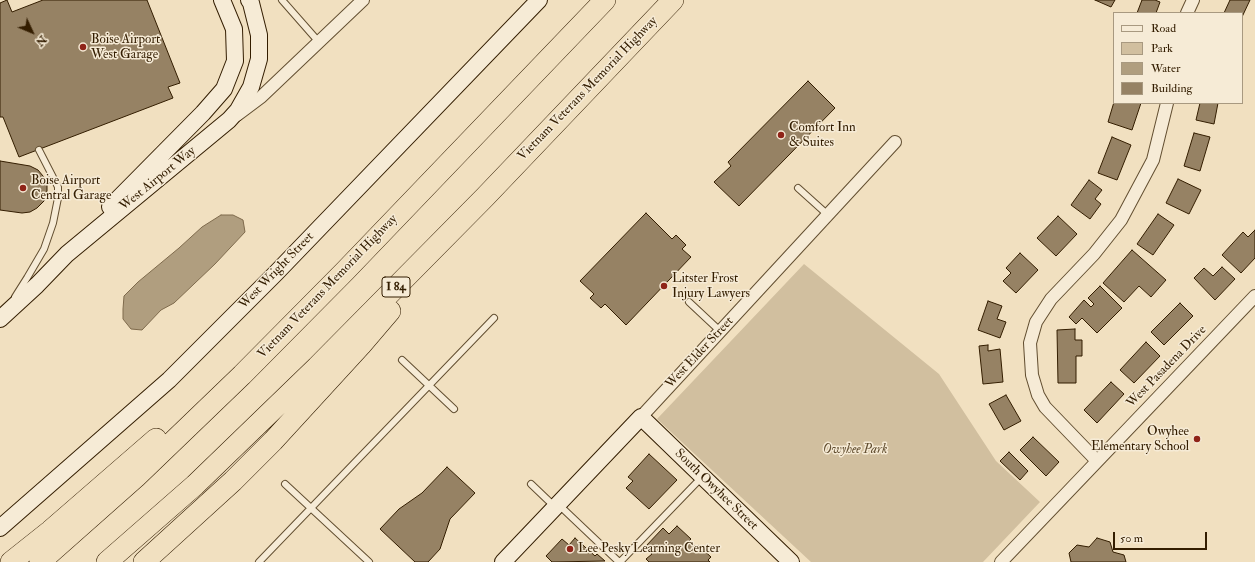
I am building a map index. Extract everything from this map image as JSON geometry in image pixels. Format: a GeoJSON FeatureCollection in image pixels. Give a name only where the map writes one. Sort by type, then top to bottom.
{"type":"FeatureCollection","features":[{"type":"Feature","properties":{"kind":"highway","name":"Vietnam Veterans Memorial Highway"},"geometry":{"type":"LineString","coordinates":[[40,562],[119,492],[242,375],[345,271],[605,0]]}},
{"type":"Feature","properties":{"kind":"highway","name":"Vietnam Veterans Memorial Highway"},"geometry":{"type":"LineString","coordinates":[[107,562],[195,485],[317,367],[485,197],[673,0]]}},
{"type":"Feature","properties":{"kind":"highway"},"geometry":{"type":"LineString","coordinates":[[144,562],[234,481],[311,401],[366,339],[485,197]]}},
{"type":"Feature","properties":{"kind":"highway"},"geometry":{"type":"LineString","coordinates":[[11,562],[50,531],[145,449],[345,271]]}},
{"type":"Feature","properties":{"kind":"street"},"geometry":{"type":"LineString","coordinates":[[68,254],[104,214],[203,113],[224,89],[235,61],[234,28],[222,0]]}},
{"type":"Feature","properties":{"kind":"street"},"geometry":{"type":"LineString","coordinates":[[229,120],[238,110],[251,87],[259,59],[259,35],[250,0]]}},
{"type":"Feature","properties":{"kind":"street","name":"West Airport Way"},"geometry":{"type":"LineString","coordinates":[[0,318],[37,285],[68,254],[229,120],[261,97],[304,57],[318,41],[363,0]]}},
{"type":"Feature","properties":{"kind":"street","name":"West Wright Street"},"geometry":{"type":"LineString","coordinates":[[0,528],[169,380],[276,273],[540,0]]}},
{"type":"Feature","properties":{"kind":"street"},"geometry":{"type":"LineString","coordinates":[[1187,12],[1193,0]]}},
{"type":"Feature","properties":{"kind":"street"},"geometry":{"type":"LineString","coordinates":[[1097,461],[1045,407],[1038,395],[1032,375],[1030,343],[1036,322],[1051,299],[1094,254],[1121,220],[1153,160],[1167,104]]}},
{"type":"Feature","properties":{"kind":"street","name":"West Elder Street"},"geometry":{"type":"LineString","coordinates":[[503,562],[641,417],[895,142]]}},
{"type":"Feature","properties":{"kind":"street","name":"West Pasadena Drive"},"geometry":{"type":"LineString","coordinates":[[1001,562],[1255,296]]}},
{"type":"Feature","properties":{"kind":"street","name":"South Owyhee Street"},"geometry":{"type":"LineString","coordinates":[[641,417],[792,562]]}},
{"type":"Feature","properties":{"kind":"lane"},"geometry":{"type":"LineString","coordinates":[[282,0],[318,41]]}},
{"type":"Feature","properties":{"kind":"lane"},"geometry":{"type":"LineString","coordinates":[[0,318],[28,278],[44,249],[53,223],[58,198],[58,187],[39,150]]}},
{"type":"Feature","properties":{"kind":"lane"},"geometry":{"type":"LineString","coordinates":[[798,188],[828,215]]}},
{"type":"Feature","properties":{"kind":"lane"},"geometry":{"type":"LineString","coordinates":[[689,302],[720,332]]}},
{"type":"Feature","properties":{"kind":"lane"},"geometry":{"type":"LineString","coordinates":[[259,562],[494,318]]}},
{"type":"Feature","properties":{"kind":"lane"},"geometry":{"type":"LineString","coordinates":[[402,360],[454,409]]}},
{"type":"Feature","properties":{"kind":"lane"},"geometry":{"type":"LineString","coordinates":[[532,484],[619,562],[702,476]]}},
{"type":"Feature","properties":{"kind":"lane"},"geometry":{"type":"LineString","coordinates":[[284,484],[369,562]]}},
{"type":"Feature","properties":{"kind":"green space","name":"Owyhee Park"},"geometry":{"type":"Polygon","coordinates":[[[804,264],[939,374],[996,461],[1040,502],[983,562],[811,562],[657,419],[804,264]]]}},
{"type":"Feature","properties":{"kind":"water"},"geometry":{"type":"Polygon","coordinates":[[[221,215],[233,215],[243,220],[245,232],[215,264],[174,303],[161,310],[142,330],[131,329],[123,319],[124,296],[138,282],[202,227],[221,215]]]}},
{"type":"Feature","properties":{"kind":"building","name":"Boise Airport West Garage"},"geometry":{"type":"Polygon","coordinates":[[[7,0],[12,12],[43,0],[147,0],[180,83],[168,87],[173,98],[19,157],[3,117],[0,117],[0,3],[7,0]]]}},
{"type":"Feature","properties":{"kind":"building"},"geometry":{"type":"Polygon","coordinates":[[[1095,0],[1115,0],[1111,7],[1095,0]]]}},
{"type":"Feature","properties":{"kind":"building"},"geometry":{"type":"Polygon","coordinates":[[[1142,0],[1155,0],[1160,2],[1156,12],[1137,12],[1142,0]]]}},
{"type":"Feature","properties":{"kind":"building"},"geometry":{"type":"Polygon","coordinates":[[[1230,0],[1250,0],[1243,15],[1243,12],[1224,12],[1230,0]]]}},
{"type":"Feature","properties":{"kind":"building","name":"Comfort Inn & Suites"},"geometry":{"type":"Polygon","coordinates":[[[808,81],[835,108],[739,206],[714,182],[731,166],[728,162],[808,81]]]}},
{"type":"Feature","properties":{"kind":"building"},"geometry":{"type":"Polygon","coordinates":[[[1113,104],[1141,104],[1132,130],[1108,122],[1113,104]]]}},
{"type":"Feature","properties":{"kind":"building"},"geometry":{"type":"Polygon","coordinates":[[[1200,104],[1218,104],[1214,124],[1196,120],[1200,104]]]}},
{"type":"Feature","properties":{"kind":"building"},"geometry":{"type":"Polygon","coordinates":[[[1194,133],[1210,137],[1200,171],[1184,166],[1194,133]]]}},
{"type":"Feature","properties":{"kind":"building"},"geometry":{"type":"Polygon","coordinates":[[[1112,137],[1131,145],[1117,180],[1098,173],[1112,137]]]}},
{"type":"Feature","properties":{"kind":"building","name":"Boise Airport Central Garage"},"geometry":{"type":"Polygon","coordinates":[[[0,161],[30,166],[38,170],[43,176],[47,184],[47,191],[44,201],[37,208],[30,212],[22,213],[0,210],[0,161]]]}},
{"type":"Feature","properties":{"kind":"building"},"geometry":{"type":"Polygon","coordinates":[[[1178,179],[1201,190],[1189,214],[1166,203],[1178,179]]]}},
{"type":"Feature","properties":{"kind":"building"},"geometry":{"type":"Polygon","coordinates":[[[1089,180],[1102,190],[1095,199],[1101,204],[1090,219],[1071,205],[1089,180]]]}},
{"type":"Feature","properties":{"kind":"building"},"geometry":{"type":"Polygon","coordinates":[[[646,213],[672,239],[676,235],[686,245],[682,249],[691,257],[626,325],[605,304],[601,308],[590,298],[594,294],[580,281],[646,213]]]}},
{"type":"Feature","properties":{"kind":"building"},"geometry":{"type":"Polygon","coordinates":[[[1158,214],[1174,225],[1153,255],[1137,244],[1158,214]]]}},
{"type":"Feature","properties":{"kind":"building"},"geometry":{"type":"Polygon","coordinates":[[[1058,216],[1077,234],[1056,256],[1037,238],[1058,216]]]}},
{"type":"Feature","properties":{"kind":"building"},"geometry":{"type":"Polygon","coordinates":[[[1255,230],[1255,258],[1241,273],[1222,255],[1243,232],[1248,237],[1255,230]]]}},
{"type":"Feature","properties":{"kind":"building"},"geometry":{"type":"Polygon","coordinates":[[[1132,250],[1166,280],[1151,297],[1139,286],[1124,302],[1103,283],[1132,250]]]}},
{"type":"Feature","properties":{"kind":"building"},"geometry":{"type":"Polygon","coordinates":[[[1020,253],[1038,270],[1016,293],[1003,281],[1011,273],[1006,268],[1020,253]]]}},
{"type":"Feature","properties":{"kind":"building"},"geometry":{"type":"Polygon","coordinates":[[[1222,267],[1235,279],[1215,300],[1194,278],[1204,268],[1213,276],[1222,267]]]}},
{"type":"Feature","properties":{"kind":"building"},"geometry":{"type":"Polygon","coordinates":[[[1100,286],[1122,308],[1097,333],[1082,318],[1076,324],[1069,317],[1084,300],[1091,307],[1094,304],[1088,298],[1100,286]]]}},
{"type":"Feature","properties":{"kind":"building"},"geometry":{"type":"Polygon","coordinates":[[[988,301],[1002,306],[997,319],[1006,322],[1000,338],[978,330],[988,301]]]}},
{"type":"Feature","properties":{"kind":"building"},"geometry":{"type":"Polygon","coordinates":[[[1180,303],[1193,316],[1164,345],[1151,332],[1180,303]]]}},
{"type":"Feature","properties":{"kind":"building"},"geometry":{"type":"Polygon","coordinates":[[[1075,329],[1075,340],[1082,340],[1082,356],[1076,356],[1076,383],[1058,383],[1057,330],[1075,329]]]}},
{"type":"Feature","properties":{"kind":"building"},"geometry":{"type":"Polygon","coordinates":[[[1146,342],[1160,356],[1134,383],[1120,370],[1146,342]]]}},
{"type":"Feature","properties":{"kind":"building"},"geometry":{"type":"Polygon","coordinates":[[[988,345],[988,351],[1000,349],[1003,382],[983,384],[979,346],[988,345]]]}},
{"type":"Feature","properties":{"kind":"building"},"geometry":{"type":"Polygon","coordinates":[[[1111,382],[1124,394],[1097,423],[1084,410],[1111,382]]]}},
{"type":"Feature","properties":{"kind":"building"},"geometry":{"type":"Polygon","coordinates":[[[1006,395],[1021,421],[1004,430],[989,404],[1006,395]]]}},
{"type":"Feature","properties":{"kind":"building"},"geometry":{"type":"Polygon","coordinates":[[[1033,437],[1059,462],[1046,476],[1020,450],[1033,437]]]}},
{"type":"Feature","properties":{"kind":"building"},"geometry":{"type":"Polygon","coordinates":[[[1009,452],[1028,471],[1020,480],[1000,461],[1009,452]]]}},
{"type":"Feature","properties":{"kind":"building"},"geometry":{"type":"Polygon","coordinates":[[[649,454],[677,480],[649,509],[626,488],[633,481],[628,477],[649,454]]]}},
{"type":"Feature","properties":{"kind":"building"},"geometry":{"type":"Polygon","coordinates":[[[447,467],[475,493],[450,519],[440,549],[428,562],[415,562],[380,529],[399,509],[422,493],[447,467]]]}},
{"type":"Feature","properties":{"kind":"building"},"geometry":{"type":"Polygon","coordinates":[[[677,526],[691,539],[689,541],[696,547],[698,545],[711,557],[708,560],[710,562],[649,562],[646,559],[652,554],[645,547],[663,528],[669,534],[677,526]]]}},
{"type":"Feature","properties":{"kind":"building","name":"Lee Pesky Learning Center"},"geometry":{"type":"Polygon","coordinates":[[[575,538],[595,556],[597,554],[605,561],[552,562],[546,556],[562,539],[569,545],[575,538]]]}},
{"type":"Feature","properties":{"kind":"building"},"geometry":{"type":"Polygon","coordinates":[[[1097,538],[1110,542],[1113,552],[1124,555],[1126,562],[1071,562],[1069,553],[1077,545],[1089,547],[1097,538]]]}},
{"type":"Feature","properties":{"kind":"place","name":"Boise Airport West Garage"},"geometry":{"type":"Point","coordinates":[83,47]}},
{"type":"Feature","properties":{"kind":"place","name":"Comfort Inn & Suites"},"geometry":{"type":"Point","coordinates":[781,135]}},
{"type":"Feature","properties":{"kind":"place","name":"Boise Airport Central Garage"},"geometry":{"type":"Point","coordinates":[23,188]}},
{"type":"Feature","properties":{"kind":"place","name":"Litster Frost Injury Lawyers"},"geometry":{"type":"Point","coordinates":[664,286]}},
{"type":"Feature","properties":{"kind":"place","name":"Owyhee Elementary School"},"geometry":{"type":"Point","coordinates":[1197,439]}},
{"type":"Feature","properties":{"kind":"place","name":"Lee Pesky Learning Center"},"geometry":{"type":"Point","coordinates":[570,549]}}]}
